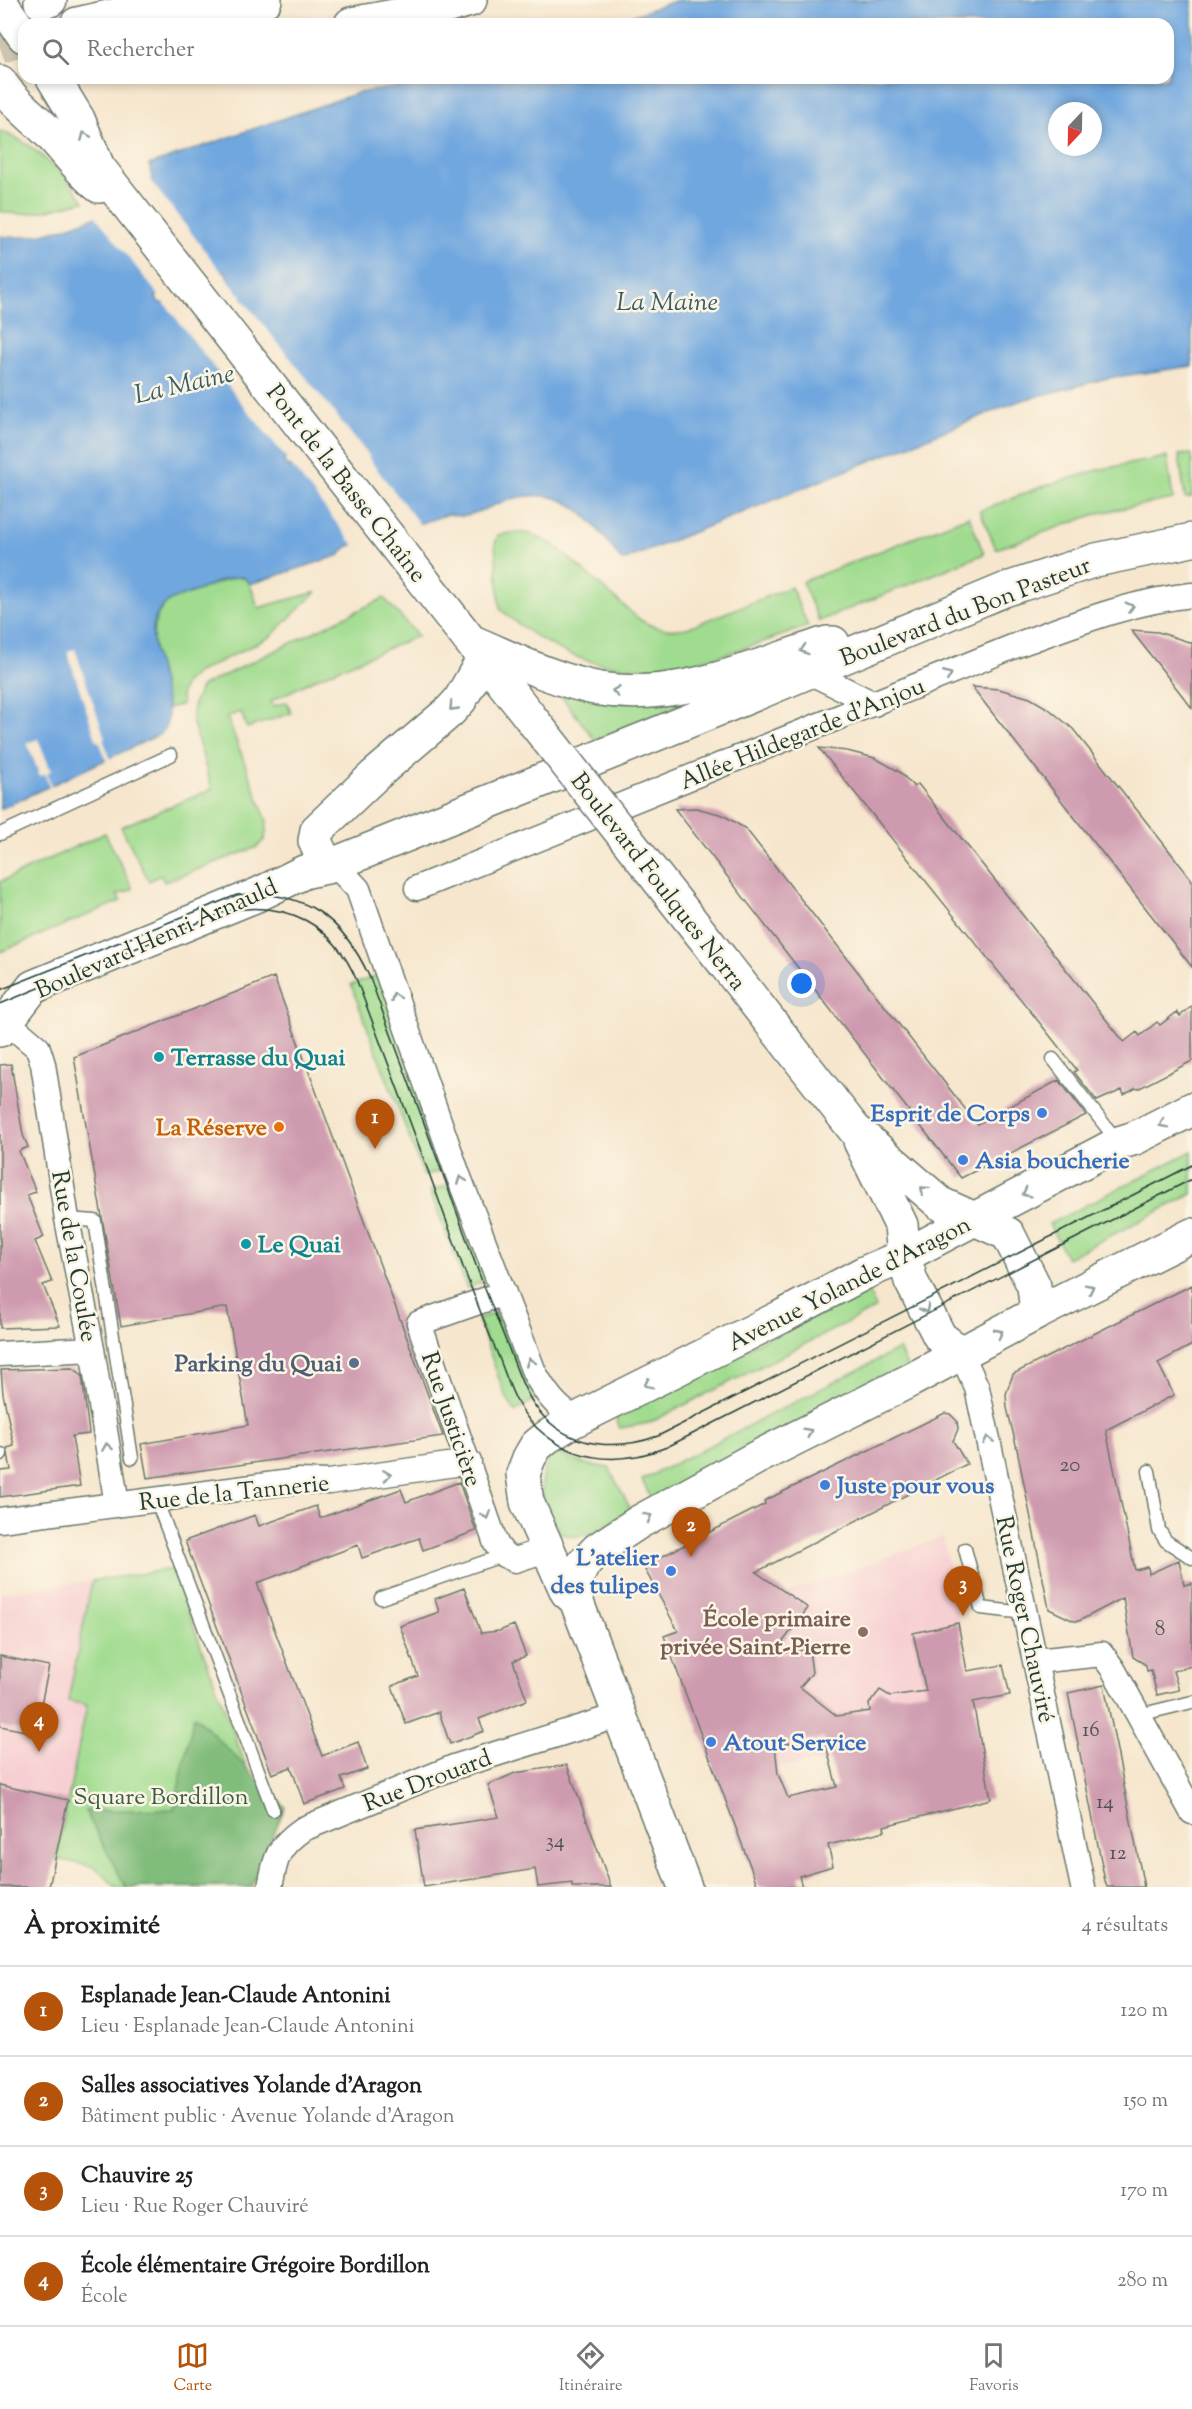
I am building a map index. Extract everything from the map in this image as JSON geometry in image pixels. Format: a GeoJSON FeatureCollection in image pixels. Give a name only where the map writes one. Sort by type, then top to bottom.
{"type":"FeatureCollection","features":[{"type":"Feature","properties":{"kind":"main road"},"geometry":{"type":"LineString","coordinates":[[104,18],[265,0]]}},
{"type":"Feature","properties":{"kind":"main road"},"geometry":{"type":"LineString","coordinates":[[384,18],[470,0]]}},
{"type":"Feature","properties":{"kind":"main road"},"geometry":{"type":"LineString","coordinates":[[0,2],[18,28]]}},
{"type":"Feature","properties":{"kind":"main road"},"geometry":{"type":"LineString","coordinates":[[0,77],[18,75]]}},
{"type":"Feature","properties":{"kind":"main road","name":"Pont de la Basse Chaîne"},"geometry":{"type":"LineString","coordinates":[[57,84],[78,119],[99,167],[474,644]]}},
{"type":"Feature","properties":{"kind":"main road","name":"Pont de la Basse Chaîne"},"geometry":{"type":"LineString","coordinates":[[6,101],[43,128],[88,177],[140,219]]}},
{"type":"Feature","properties":{"kind":"main road","name":"Boulevard du Bon Pasteur"},"geometry":{"type":"LineString","coordinates":[[327,867],[1024,583],[1096,560],[1192,540]]}},
{"type":"Feature","properties":{"kind":"main road"},"geometry":{"type":"LineString","coordinates":[[327,867],[315,841],[317,830],[460,700],[474,644],[575,683],[606,690],[642,693],[662,692],[700,684],[827,643],[841,643],[860,651]]}},
{"type":"Feature","properties":{"kind":"main road","name":"Boulevard Foulques Nerra"},"geometry":{"type":"LineString","coordinates":[[474,644],[854,1129],[941,1204],[973,1220]]}},
{"type":"Feature","properties":{"kind":"main road","name":"Boulevard Henri Arnauld"},"geometry":{"type":"LineString","coordinates":[[3,1026],[33,987],[257,895],[304,872],[327,867]]}},
{"type":"Feature","properties":{"kind":"main road","name":"Avenue Yolande d’Aragon"},"geometry":{"type":"LineString","coordinates":[[548,1547],[527,1502],[523,1474],[536,1446],[558,1429],[569,1415],[781,1317],[864,1273],[904,1256],[1119,1143],[1135,1138],[1192,1109]]}},
{"type":"Feature","properties":{"kind":"main road","name":"Boulevard Foulques Nerra"},"geometry":{"type":"LineString","coordinates":[[854,1129],[901,1225],[904,1256]]}},
{"type":"Feature","properties":{"kind":"main road"},"geometry":{"type":"LineString","coordinates":[[973,1220],[1008,1234],[1034,1286],[1037,1313]]}},
{"type":"Feature","properties":{"kind":"main road"},"geometry":{"type":"LineString","coordinates":[[684,1886],[576,1600],[578,1577],[584,1563],[598,1549],[639,1522],[756,1458],[1192,1235]]}},
{"type":"Feature","properties":{"kind":"main road"},"geometry":{"type":"LineString","coordinates":[[904,1256],[911,1281],[940,1337],[961,1353]]}},
{"type":"Feature","properties":{"kind":"main road"},"geometry":{"type":"LineString","coordinates":[[576,1600],[567,1592],[548,1547],[598,1549]]}},
{"type":"Feature","properties":{"kind":"street","name":"Allée Hildegarde d'Anjou"},"geometry":{"type":"LineString","coordinates":[[417,888],[1022,643],[1137,605],[1192,595]]}},
{"type":"Feature","properties":{"kind":"street","name":"Boulevard du Bon Pasteur"},"geometry":{"type":"LineString","coordinates":[[809,672],[874,704]]}},
{"type":"Feature","properties":{"kind":"street"},"geometry":{"type":"LineString","coordinates":[[327,867],[342,873],[357,890],[453,1161],[534,1372],[542,1386],[569,1415]]}},
{"type":"Feature","properties":{"kind":"street","name":"Rue de la Coulée"},"geometry":{"type":"LineString","coordinates":[[3,1026],[38,1048],[43,1065],[67,1219],[92,1348],[117,1505]]}},
{"type":"Feature","properties":{"kind":"street","name":"Rue Justicière"},"geometry":{"type":"LineString","coordinates":[[504,1293],[419,1323],[496,1544],[504,1555]]}},
{"type":"Feature","properties":{"kind":"street"},"geometry":{"type":"LineString","coordinates":[[0,1353],[92,1348]]}},
{"type":"Feature","properties":{"kind":"street","name":"Rue Roger Chauviré"},"geometry":{"type":"LineString","coordinates":[[961,1353],[977,1388],[1083,1887]]}},
{"type":"Feature","properties":{"kind":"street","name":"Rue de la Tannerie"},"geometry":{"type":"LineString","coordinates":[[0,1520],[298,1481],[329,1482],[469,1462]]}},
{"type":"Feature","properties":{"kind":"street"},"geometry":{"type":"LineString","coordinates":[[504,1555],[515,1560],[548,1547]]}},
{"type":"Feature","properties":{"kind":"street"},"geometry":{"type":"LineString","coordinates":[[1036,1661],[1102,1654],[1113,1669],[1192,1812]]}},
{"type":"Feature","properties":{"kind":"street","name":"Rue Drouard"},"geometry":{"type":"LineString","coordinates":[[270,1887],[276,1859],[285,1841],[303,1829],[454,1767],[620,1715]]}},
{"type":"Feature","properties":{"kind":"lane"},"geometry":{"type":"LineString","coordinates":[[0,834],[171,754]]}},
{"type":"Feature","properties":{"kind":"lane"},"geometry":{"type":"LineString","coordinates":[[1053,1059],[1119,1143]]}},
{"type":"Feature","properties":{"kind":"lane"},"geometry":{"type":"LineString","coordinates":[[67,1219],[94,1221],[132,1458]]}},
{"type":"Feature","properties":{"kind":"lane"},"geometry":{"type":"LineString","coordinates":[[1149,1472],[1159,1530],[1166,1541],[1192,1558]]}},
{"type":"Feature","properties":{"kind":"lane"},"geometry":{"type":"LineString","coordinates":[[156,1499],[273,1810]]}},
{"type":"Feature","properties":{"kind":"lane"},"geometry":{"type":"LineString","coordinates":[[965,1549],[981,1608],[1025,1613]]}},
{"type":"Feature","properties":{"kind":"lane"},"geometry":{"type":"LineString","coordinates":[[381,1598],[504,1555]]}},
{"type":"Feature","properties":{"kind":"lane"},"geometry":{"type":"LineString","coordinates":[[1139,1715],[1192,1702]]}},
{"type":"Feature","properties":{"kind":"shaded area","name":"École primaire privée Saint-Pierre"},"geometry":{"type":"Polygon","coordinates":[[[943,1537],[981,1736],[875,1756],[779,1767],[767,1663],[763,1602],[943,1537]]]}},
{"type":"Feature","properties":{"kind":"shaded area"},"geometry":{"type":"Polygon","coordinates":[[[92,1581],[68,1700],[87,1704],[62,1831],[0,1814],[0,1593],[92,1581]]]}},
{"type":"Feature","properties":{"kind":"green space"},"geometry":{"type":"Polygon","coordinates":[[[0,131],[29,146],[53,167],[56,165],[84,201],[31,213],[0,211],[0,131]]]}},
{"type":"Feature","properties":{"kind":"green space"},"geometry":{"type":"Polygon","coordinates":[[[1192,454],[1192,497],[1185,498],[1179,455],[1192,454]]]}},
{"type":"Feature","properties":{"kind":"green space"},"geometry":{"type":"Polygon","coordinates":[[[1167,457],[1173,499],[1099,513],[996,549],[980,511],[1038,488],[1102,469],[1167,457]]]}},
{"type":"Feature","properties":{"kind":"green space"},"geometry":{"type":"Polygon","coordinates":[[[969,516],[984,554],[819,621],[802,582],[969,516]]]}},
{"type":"Feature","properties":{"kind":"green space"},"geometry":{"type":"Polygon","coordinates":[[[519,532],[531,534],[554,545],[639,619],[656,627],[687,628],[791,587],[808,626],[725,654],[687,664],[650,668],[613,666],[576,657],[539,638],[500,609],[495,544],[498,535],[519,532]]]}},
{"type":"Feature","properties":{"kind":"green space"},"geometry":{"type":"Polygon","coordinates":[[[234,577],[240,577],[248,582],[258,608],[316,592],[270,637],[196,673],[185,683],[181,693],[182,705],[166,708],[156,666],[153,635],[161,609],[172,600],[234,577]]]}},
{"type":"Feature","properties":{"kind":"green space"},"geometry":{"type":"Polygon","coordinates":[[[384,598],[418,636],[319,677],[271,701],[273,706],[287,702],[291,713],[247,728],[241,712],[227,717],[267,821],[265,839],[257,847],[164,882],[161,875],[149,881],[121,827],[212,789],[192,720],[194,702],[202,686],[384,598]]]}},
{"type":"Feature","properties":{"kind":"green space"},"geometry":{"type":"Polygon","coordinates":[[[552,684],[715,690],[595,740],[552,684]]]}},
{"type":"Feature","properties":{"kind":"green space"},"geometry":{"type":"Polygon","coordinates":[[[105,833],[133,889],[117,895],[121,901],[0,952],[0,882],[105,833]]]}},
{"type":"Feature","properties":{"kind":"green space"},"geometry":{"type":"Polygon","coordinates":[[[378,975],[448,1168],[424,1176],[351,985],[378,975]]]}},
{"type":"Feature","properties":{"kind":"green space"},"geometry":{"type":"Polygon","coordinates":[[[1192,1151],[1192,1194],[1067,1258],[1049,1224],[1192,1151]]]}},
{"type":"Feature","properties":{"kind":"green space"},"geometry":{"type":"Polygon","coordinates":[[[454,1183],[489,1279],[467,1288],[430,1191],[454,1183]]]}},
{"type":"Feature","properties":{"kind":"green space"},"geometry":{"type":"Polygon","coordinates":[[[866,1287],[876,1308],[649,1423],[620,1428],[615,1416],[866,1287]]]}},
{"type":"Feature","properties":{"kind":"green space"},"geometry":{"type":"Polygon","coordinates":[[[501,1310],[538,1397],[515,1412],[504,1393],[478,1319],[501,1310]]]}},
{"type":"Feature","properties":{"kind":"green space"},"geometry":{"type":"Polygon","coordinates":[[[899,1349],[908,1369],[652,1500],[642,1480],[899,1349]]]}},
{"type":"Feature","properties":{"kind":"green space"},"geometry":{"type":"Polygon","coordinates":[[[555,1449],[574,1460],[609,1468],[631,1510],[586,1535],[566,1535],[555,1528],[547,1517],[542,1489],[548,1460],[555,1449]]]}},
{"type":"Feature","properties":{"kind":"green space","name":"Square Bordillon"},"geometry":{"type":"Polygon","coordinates":[[[172,1569],[264,1814],[249,1887],[116,1887],[95,1867],[56,1859],[87,1705],[68,1701],[92,1581],[172,1569]]]}},
{"type":"Feature","properties":{"kind":"green space"},"geometry":{"type":"Polygon","coordinates":[[[194,1715],[285,1807],[251,1887],[126,1887],[85,1811],[174,1809],[194,1715]]]}},
{"type":"Feature","properties":{"kind":"water","name":"La Maine"},"geometry":{"type":"Polygon","coordinates":[[[678,0],[1192,0],[1192,366],[1108,378],[1019,401],[622,561],[598,529],[573,506],[543,495],[524,496],[468,515],[449,514],[347,547],[340,555],[251,584],[243,577],[230,578],[177,597],[168,602],[157,615],[153,631],[154,650],[167,706],[167,722],[161,734],[0,809],[0,236],[34,236],[72,226],[142,198],[149,191],[152,183],[149,165],[357,93],[418,84],[1174,84],[1174,18],[626,18],[678,0]],[[223,271],[158,294],[156,298],[159,303],[163,303],[228,280],[226,272],[223,271]],[[350,435],[285,458],[284,462],[291,467],[355,443],[353,436],[350,435]]]}},
{"type":"Feature","properties":{"kind":"pier"},"geometry":{"type":"Polygon","coordinates":[[[150,180],[223,274],[160,297],[93,213],[140,196],[146,191],[150,180]]]}},
{"type":"Feature","properties":{"kind":"pier"},"geometry":{"type":"Polygon","coordinates":[[[224,276],[238,293],[242,294],[241,297],[369,456],[421,526],[356,548],[290,464],[352,441],[351,438],[288,460],[162,300],[225,278],[224,276]]]}},
{"type":"Feature","properties":{"kind":"pier"},"geometry":{"type":"Polygon","coordinates":[[[75,649],[111,760],[107,761],[99,741],[97,742],[67,651],[75,649]]]}},
{"type":"Feature","properties":{"kind":"pier"},"geometry":{"type":"Polygon","coordinates":[[[38,739],[51,771],[47,773],[51,786],[49,787],[45,774],[40,776],[27,743],[38,739]]]}},
{"type":"Feature","properties":{"kind":"building"},"geometry":{"type":"Polygon","coordinates":[[[1131,630],[1158,632],[1192,643],[1192,708],[1131,630]]]}},
{"type":"Feature","properties":{"kind":"building"},"geometry":{"type":"Polygon","coordinates":[[[972,687],[999,689],[1030,698],[1049,709],[1073,729],[1167,848],[1192,880],[1192,967],[972,687]]]}},
{"type":"Feature","properties":{"kind":"building"},"geometry":{"type":"Polygon","coordinates":[[[819,748],[847,751],[875,758],[900,772],[914,787],[918,784],[1124,1042],[1137,1032],[1140,1036],[1157,1022],[1160,1025],[1177,1012],[1180,1016],[1192,1006],[1192,1061],[1124,1095],[1122,1090],[1097,1101],[1074,1072],[1077,1070],[819,748]]]}},
{"type":"Feature","properties":{"kind":"building"},"geometry":{"type":"Polygon","coordinates":[[[696,808],[723,815],[746,829],[977,1124],[1059,1080],[1086,1115],[961,1178],[675,809],[696,808]]]}},
{"type":"Feature","properties":{"kind":"building"},"geometry":{"type":"Polygon","coordinates":[[[274,977],[443,1436],[147,1478],[141,1444],[248,1425],[227,1307],[121,1326],[74,1057],[274,977]]]}},
{"type":"Feature","properties":{"kind":"building"},"geometry":{"type":"Polygon","coordinates":[[[11,1064],[23,1135],[28,1147],[19,1151],[36,1192],[27,1195],[44,1237],[35,1241],[52,1282],[43,1285],[60,1326],[0,1328],[0,1065],[11,1064]]]}},
{"type":"Feature","properties":{"kind":"building"},"geometry":{"type":"Polygon","coordinates":[[[1192,1285],[1192,1345],[1158,1363],[1174,1395],[1106,1430],[1135,1570],[1148,1567],[1149,1574],[1179,1560],[1184,1585],[1192,1583],[1192,1666],[1173,1671],[1179,1690],[1157,1695],[1151,1670],[1147,1671],[1146,1665],[1133,1657],[1123,1598],[1079,1621],[1074,1621],[1049,1609],[1006,1394],[1013,1374],[1192,1285]]]}},
{"type":"Feature","properties":{"kind":"building"},"geometry":{"type":"Polygon","coordinates":[[[73,1368],[82,1375],[89,1434],[72,1436],[80,1486],[0,1497],[0,1471],[11,1470],[7,1448],[14,1446],[3,1394],[1,1370],[73,1368]]]}},
{"type":"Feature","properties":{"kind":"building"},"geometry":{"type":"Polygon","coordinates":[[[945,1413],[950,1414],[957,1421],[958,1429],[953,1441],[967,1464],[756,1572],[808,1608],[773,1655],[809,1649],[812,1673],[800,1687],[837,1716],[870,1711],[869,1704],[880,1690],[890,1696],[926,1691],[913,1633],[958,1623],[967,1671],[1003,1665],[1010,1695],[973,1702],[991,1799],[884,1826],[885,1831],[828,1845],[833,1866],[799,1876],[802,1887],[758,1887],[664,1636],[678,1631],[643,1566],[765,1504],[764,1501],[945,1413]],[[824,1738],[775,1745],[778,1774],[788,1798],[837,1787],[824,1738]]]}},
{"type":"Feature","properties":{"kind":"building"},"geometry":{"type":"Polygon","coordinates":[[[459,1482],[476,1531],[423,1550],[419,1538],[362,1558],[358,1545],[257,1583],[322,1756],[358,1742],[367,1769],[341,1778],[345,1789],[304,1804],[291,1767],[272,1774],[185,1541],[255,1515],[259,1526],[316,1506],[320,1518],[401,1489],[406,1502],[459,1482]]]}},
{"type":"Feature","properties":{"kind":"building"},"geometry":{"type":"Polygon","coordinates":[[[464,1588],[481,1633],[499,1631],[514,1625],[526,1656],[513,1661],[527,1700],[479,1719],[484,1731],[450,1744],[439,1712],[406,1724],[392,1686],[418,1676],[400,1626],[439,1612],[435,1599],[464,1588]]]}},
{"type":"Feature","properties":{"kind":"building"},"geometry":{"type":"Polygon","coordinates":[[[0,1656],[49,1666],[35,1733],[0,1726],[0,1656]]]}},
{"type":"Feature","properties":{"kind":"building"},"geometry":{"type":"Polygon","coordinates":[[[1104,1685],[1144,1887],[1107,1887],[1105,1881],[1068,1693],[1104,1685]]]}},
{"type":"Feature","properties":{"kind":"building"},"geometry":{"type":"Polygon","coordinates":[[[567,1765],[611,1887],[572,1887],[572,1883],[538,1887],[535,1869],[424,1887],[415,1830],[499,1817],[488,1785],[515,1773],[567,1765]]]}},
{"type":"Feature","properties":{"kind":"building"},"geometry":{"type":"Polygon","coordinates":[[[0,1785],[68,1800],[49,1887],[0,1887],[0,1785]]]}},
{"type":"Feature","properties":{"kind":"tunnel"},"geometry":{"type":"LineString","coordinates":[[0,47],[18,41]]}},
{"type":"Feature","properties":{"kind":"tram line"},"geometry":{"type":"LineString","coordinates":[[0,990],[237,895],[261,894],[283,897],[319,912],[347,939],[370,978],[478,1271],[527,1393],[538,1410],[556,1428],[583,1441],[598,1444],[613,1445],[643,1441],[658,1436],[1192,1165]]}},
{"type":"Feature","properties":{"kind":"tram line"},"geometry":{"type":"LineString","coordinates":[[0,1004],[227,911],[270,909],[289,913],[321,931],[335,944],[357,981],[463,1267],[516,1400],[530,1421],[545,1435],[577,1453],[594,1457],[630,1457],[667,1447],[1192,1179]]}},
{"type":"Feature","properties":{"kind":"place","name":"Terrasse du Quai"},"geometry":{"type":"Point","coordinates":[159,1057]}},
{"type":"Feature","properties":{"kind":"place","name":"Esprit de Corps"},"geometry":{"type":"Point","coordinates":[1042,1113]}},
{"type":"Feature","properties":{"kind":"place","name":"La Réserve"},"geometry":{"type":"Point","coordinates":[279,1127]}},
{"type":"Feature","properties":{"kind":"place","name":"Esplanade Jean-Claude Antonini"},"geometry":{"type":"Point","coordinates":[375,1149]}},
{"type":"Feature","properties":{"kind":"place","name":"Asia boucherie"},"geometry":{"type":"Point","coordinates":[963,1160]}},
{"type":"Feature","properties":{"kind":"place","name":"Le Quai"},"geometry":{"type":"Point","coordinates":[246,1244]}},
{"type":"Feature","properties":{"kind":"place","name":"Parking du Quai"},"geometry":{"type":"Point","coordinates":[354,1363]}},
{"type":"Feature","properties":{"kind":"place","name":"Juste pour vous"},"geometry":{"type":"Point","coordinates":[825,1485]}},
{"type":"Feature","properties":{"kind":"place","name":"Salles associatives Yolande d'Aragon"},"geometry":{"type":"Point","coordinates":[691,1557]}},
{"type":"Feature","properties":{"kind":"place","name":"L'atelier des tulipes"},"geometry":{"type":"Point","coordinates":[671,1571]}},
{"type":"Feature","properties":{"kind":"place","name":"Chauvire 25"},"geometry":{"type":"Point","coordinates":[963,1616]}},
{"type":"Feature","properties":{"kind":"place","name":"École primaire privée Saint-Pierre"},"geometry":{"type":"Point","coordinates":[863,1632]}},
{"type":"Feature","properties":{"kind":"place","name":"Atout Service"},"geometry":{"type":"Point","coordinates":[711,1742]}},
{"type":"Feature","properties":{"kind":"place","name":"École élémentaire Grégoire Bordillon"},"geometry":{"type":"Point","coordinates":[39,1752]}}]}
